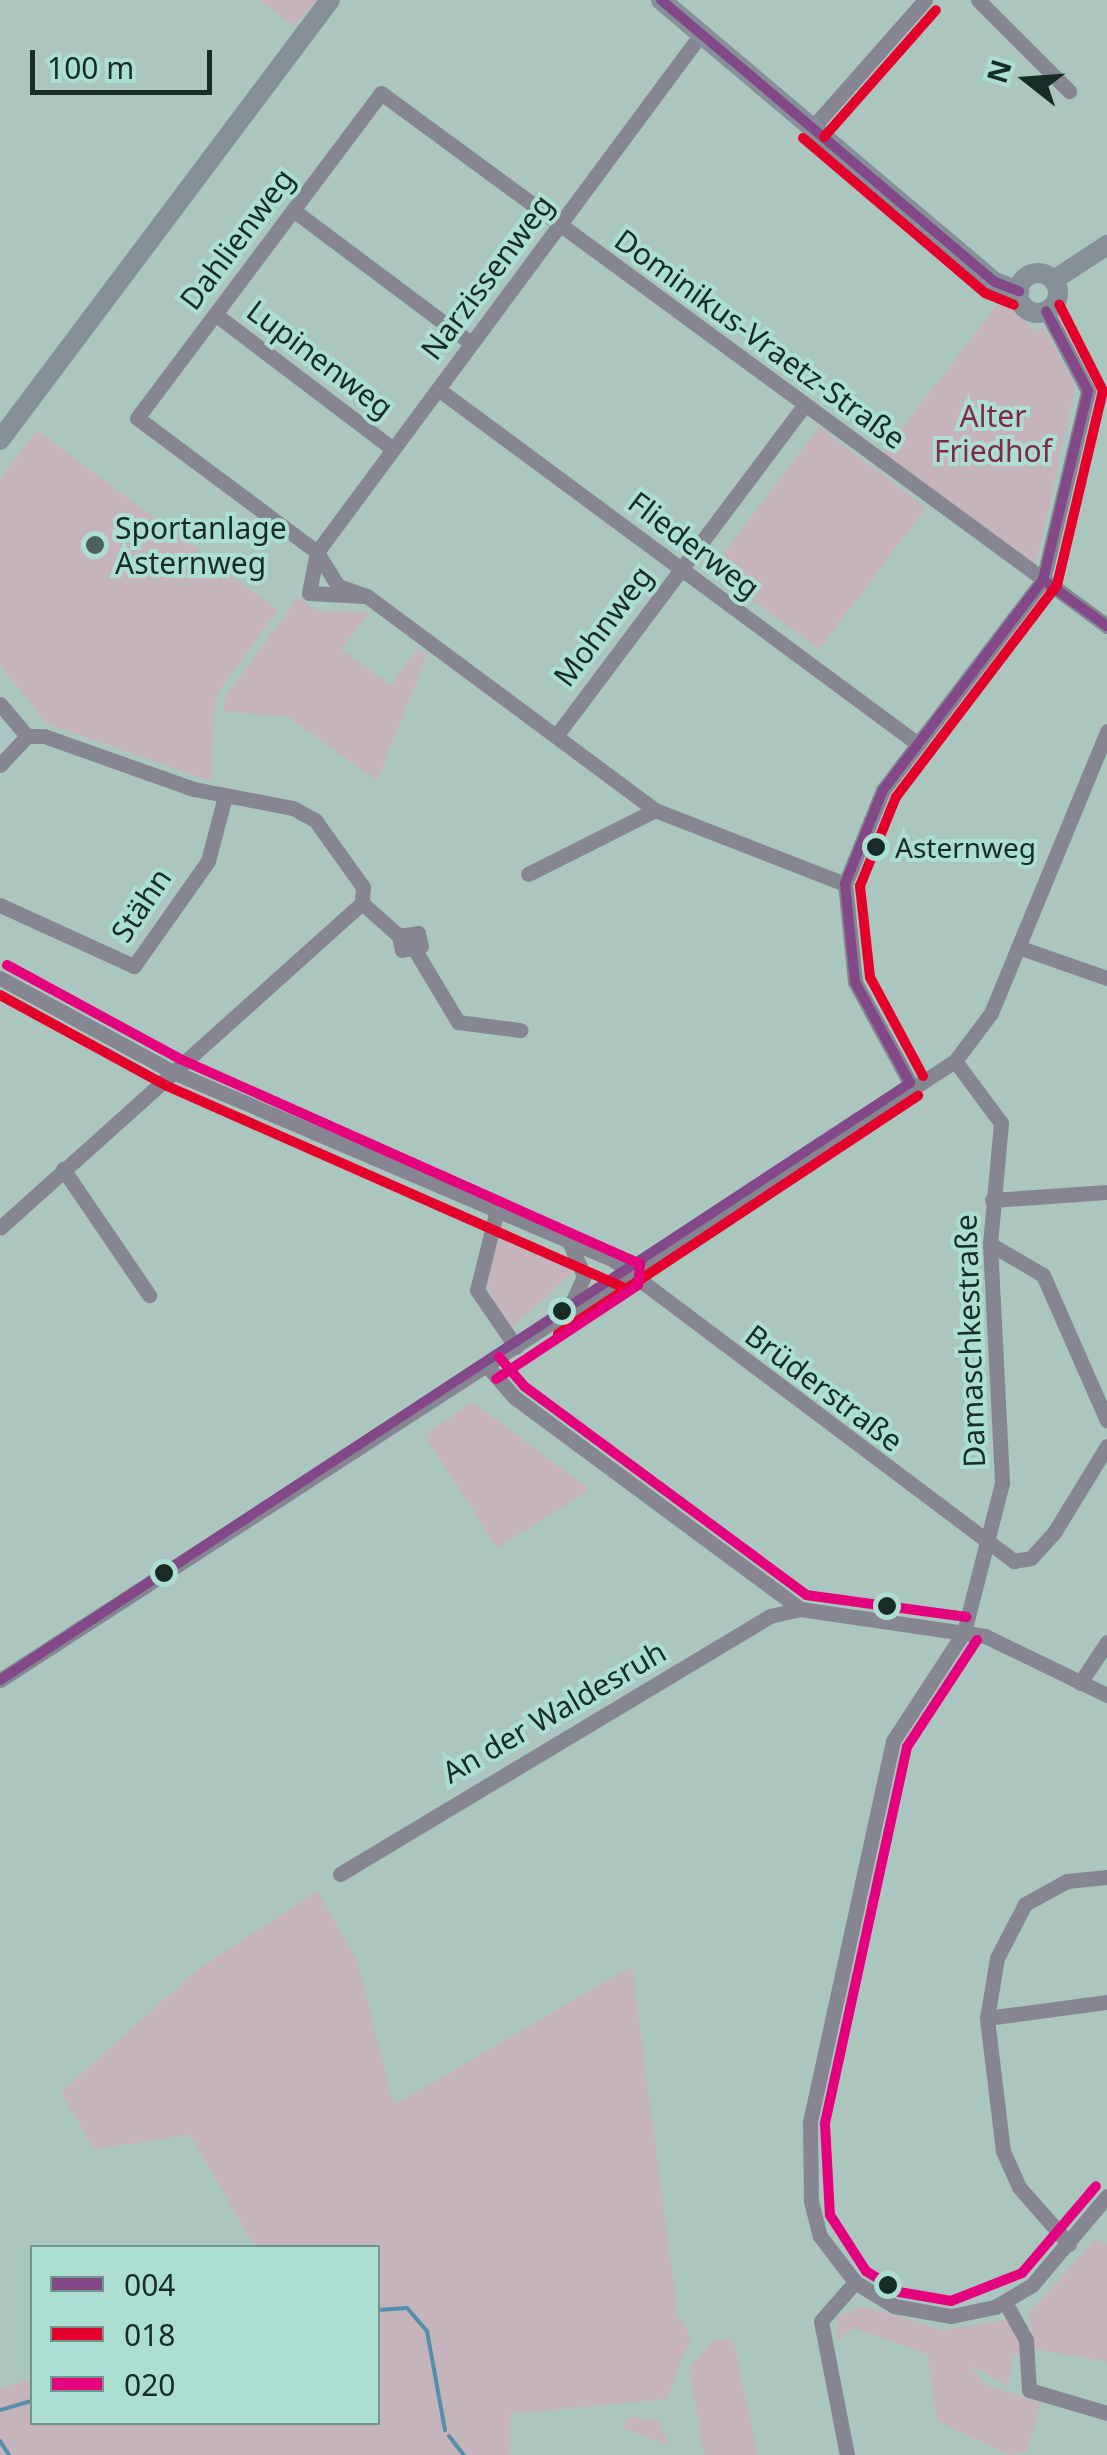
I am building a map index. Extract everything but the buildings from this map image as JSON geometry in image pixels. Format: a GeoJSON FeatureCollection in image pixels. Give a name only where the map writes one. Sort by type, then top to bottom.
{"type":"FeatureCollection","features":[{"type":"Feature","properties":{"kind":"main road"},"geometry":{"type":"LineString","coordinates":[[0,440],[330,0]]}},
{"type":"Feature","properties":{"kind":"main road"},"geometry":{"type":"LineString","coordinates":[[662,0],[995,282],[1019,291],[1028,310],[1046,311],[1058,295],[1054,280]]}},
{"type":"Feature","properties":{"kind":"main road"},"geometry":{"type":"LineString","coordinates":[[1019,291],[1032,274],[1054,280],[1107,244]]}},
{"type":"Feature","properties":{"kind":"street"},"geometry":{"type":"LineString","coordinates":[[814,127],[925,0]]}},
{"type":"Feature","properties":{"kind":"street"},"geometry":{"type":"LineString","coordinates":[[978,0],[1069,91]]}},
{"type":"Feature","properties":{"kind":"street","name":"Narzissenweg"},"geometry":{"type":"LineString","coordinates":[[317,552],[700,34]]}},
{"type":"Feature","properties":{"kind":"street","name":"Dominikus-Vraetz-Straße"},"geometry":{"type":"LineString","coordinates":[[382,93],[1107,626]]}},
{"type":"Feature","properties":{"kind":"street","name":"Dahlienweg"},"geometry":{"type":"LineString","coordinates":[[317,552],[137,418],[382,93]]}},
{"type":"Feature","properties":{"kind":"street"},"geometry":{"type":"LineString","coordinates":[[293,210],[471,343]]}},
{"type":"Feature","properties":{"kind":"street"},"geometry":{"type":"LineString","coordinates":[[910,1083],[855,982],[845,884],[869,814],[1043,580],[1088,392],[1046,311]]}},
{"type":"Feature","properties":{"kind":"street","name":"Lupinenweg"},"geometry":{"type":"LineString","coordinates":[[215,314],[393,448]]}},
{"type":"Feature","properties":{"kind":"street","name":"Fliederweg"},"geometry":{"type":"LineString","coordinates":[[438,389],[918,744]]}},
{"type":"Feature","properties":{"kind":"street"},"geometry":{"type":"LineString","coordinates":[[1088,392],[1107,390]]}},
{"type":"Feature","properties":{"kind":"street","name":"Mohnweg"},"geometry":{"type":"LineString","coordinates":[[556,736],[804,406]]}},
{"type":"Feature","properties":{"kind":"street"},"geometry":{"type":"LineString","coordinates":[[317,552],[306,586],[316,599],[366,596]]}},
{"type":"Feature","properties":{"kind":"street"},"geometry":{"type":"LineString","coordinates":[[317,552],[326,576],[366,596],[655,810],[845,884]]}},
{"type":"Feature","properties":{"kind":"street"},"geometry":{"type":"LineString","coordinates":[[0,704],[27,736],[315,820],[363,887],[362,903],[0,1228]]}},
{"type":"Feature","properties":{"kind":"street"},"geometry":{"type":"LineString","coordinates":[[0,1680],[488,1367],[569,1308],[910,1083],[955,1061],[991,1013],[1107,730]]}},
{"type":"Feature","properties":{"kind":"street"},"geometry":{"type":"LineString","coordinates":[[0,764],[27,736]]}},
{"type":"Feature","properties":{"kind":"street","name":"Stähn"},"geometry":{"type":"LineString","coordinates":[[0,906],[134,966],[208,861],[225,796]]}},
{"type":"Feature","properties":{"kind":"street"},"geometry":{"type":"LineString","coordinates":[[528,874],[655,810]]}},
{"type":"Feature","properties":{"kind":"street"},"geometry":{"type":"LineString","coordinates":[[362,903],[399,936],[402,950],[416,952],[458,1022],[520,1030]]}},
{"type":"Feature","properties":{"kind":"street"},"geometry":{"type":"LineString","coordinates":[[1018,947],[1107,978]]}},
{"type":"Feature","properties":{"kind":"street","name":"Brüderstraße"},"geometry":{"type":"LineString","coordinates":[[0,978],[173,1072],[497,1210],[628,1272],[988,1546]]}},
{"type":"Feature","properties":{"kind":"street","name":"Damaschkestraße"},"geometry":{"type":"LineString","coordinates":[[855,2282],[816,2220],[810,2123],[893,1740],[964,1632],[1003,1473],[990,1244],[1000,1118],[955,1061]]}},
{"type":"Feature","properties":{"kind":"street"},"geometry":{"type":"LineString","coordinates":[[63,1168],[149,1295]]}},
{"type":"Feature","properties":{"kind":"street"},"geometry":{"type":"LineString","coordinates":[[992,1200],[1107,1192]]}},
{"type":"Feature","properties":{"kind":"street"},"geometry":{"type":"LineString","coordinates":[[497,1210],[478,1290],[516,1348]]}},
{"type":"Feature","properties":{"kind":"street"},"geometry":{"type":"LineString","coordinates":[[569,1242],[584,1276],[569,1308]]}},
{"type":"Feature","properties":{"kind":"street"},"geometry":{"type":"LineString","coordinates":[[990,1244],[1043,1275],[1107,1421]]}},
{"type":"Feature","properties":{"kind":"street"},"geometry":{"type":"LineString","coordinates":[[488,1367],[514,1397],[800,1609],[964,1632],[1107,1695]]}},
{"type":"Feature","properties":{"kind":"street"},"geometry":{"type":"LineString","coordinates":[[988,1546],[1014,1561],[1032,1558],[1101,1469],[1107,1446]]}},
{"type":"Feature","properties":{"kind":"street","name":"An der Waldesruh"},"geometry":{"type":"LineString","coordinates":[[340,1874],[770,1616],[800,1609]]}},
{"type":"Feature","properties":{"kind":"street"},"geometry":{"type":"LineString","coordinates":[[1080,1683],[1107,1642]]}},
{"type":"Feature","properties":{"kind":"street"},"geometry":{"type":"LineString","coordinates":[[1069,2244],[1020,2187],[1003,2151],[987,2018],[997,1958],[1026,1904],[1067,1881],[1107,1877]]}},
{"type":"Feature","properties":{"kind":"street"},"geometry":{"type":"LineString","coordinates":[[987,2018],[1107,2002]]}},
{"type":"Feature","properties":{"kind":"street"},"geometry":{"type":"LineString","coordinates":[[847,2455],[821,2321],[855,2282],[932,2315],[1005,2302],[1069,2244],[1107,2196]]}},
{"type":"Feature","properties":{"kind":"street"},"geometry":{"type":"LineString","coordinates":[[1005,2302],[1026,2340],[1026,2387],[1107,2413]]}},
{"type":"Feature","properties":{"kind":"green space"},"geometry":{"type":"Polygon","coordinates":[[[259,0],[317,0],[294,26],[259,0]]]}},
{"type":"Feature","properties":{"kind":"green space","name":"Alter Friedhof"},"geometry":{"type":"Polygon","coordinates":[[[1002,298],[1036,331],[1043,327],[1076,385],[1036,564],[880,457],[1002,298]]]}},
{"type":"Feature","properties":{"kind":"green space"},"geometry":{"type":"Polygon","coordinates":[[[819,427],[926,508],[819,650],[712,569],[819,427]]]}},
{"type":"Feature","properties":{"kind":"green space","name":"Sportanlage Asternweg"},"geometry":{"type":"Polygon","coordinates":[[[37,430],[278,610],[216,696],[211,781],[47,724],[0,665],[0,480],[37,430]]]}},
{"type":"Feature","properties":{"kind":"green space"},"geometry":{"type":"Polygon","coordinates":[[[298,597],[317,611],[369,612],[342,649],[391,685],[418,648],[427,655],[377,781],[287,716],[224,712],[225,697],[298,597]]]}},
{"type":"Feature","properties":{"kind":"green space"},"geometry":{"type":"Polygon","coordinates":[[[505,1230],[565,1258],[573,1273],[511,1328],[497,1315],[485,1273],[505,1230]]]}},
{"type":"Feature","properties":{"kind":"green space"},"geometry":{"type":"Polygon","coordinates":[[[473,1402],[590,1490],[497,1548],[424,1435],[473,1402]]]}},
{"type":"Feature","properties":{"kind":"green space"},"geometry":{"type":"Polygon","coordinates":[[[317,1891],[358,1962],[394,2105],[632,1966],[678,2315],[691,2337],[667,2399],[511,2414],[510,2455],[0,2455],[0,2388],[30,2380],[30,2425],[380,2425],[380,2245],[254,2245],[190,2135],[94,2149],[61,2092],[197,1970],[317,1891]]]}},
{"type":"Feature","properties":{"kind":"green space"},"geometry":{"type":"Polygon","coordinates":[[[1095,2240],[1107,2243],[1107,2362],[1033,2349],[1029,2313],[1095,2240]]]}},
{"type":"Feature","properties":{"kind":"green space"},"geometry":{"type":"Polygon","coordinates":[[[863,2306],[943,2330],[1010,2319],[1022,2354],[1013,2355],[1008,2386],[970,2365],[987,2385],[1041,2403],[1027,2451],[1009,2455],[937,2421],[927,2354],[853,2328],[837,2342],[838,2316],[863,2306]]]}},
{"type":"Feature","properties":{"kind":"green space"},"geometry":{"type":"Polygon","coordinates":[[[733,2338],[758,2455],[704,2455],[689,2368],[713,2341],[733,2338]]]}},
{"type":"Feature","properties":{"kind":"green space"},"geometry":{"type":"Polygon","coordinates":[[[627,2417],[660,2420],[669,2445],[624,2429],[627,2417]]]}},
{"type":"Feature","properties":{"kind":"waterway"},"geometry":{"type":"LineString","coordinates":[[380,2310],[407,2308],[427,2331],[445,2430]]}},
{"type":"Feature","properties":{"kind":"waterway"},"geometry":{"type":"LineString","coordinates":[[0,2410],[30,2402]]}},
{"type":"Feature","properties":{"kind":"waterway"},"geometry":{"type":"LineString","coordinates":[[449,2436],[464,2455]]}},
{"type":"Feature","properties":{"kind":"waterway"},"geometry":{"type":"LineString","coordinates":[[0,2441],[9,2455]]}},
{"type":"Feature","properties":{"kind":"transit line","name":"004"},"geometry":{"type":"LineString","coordinates":[[661,0],[995,282],[1019,291]]}},
{"type":"Feature","properties":{"kind":"transit line","name":"018"},"geometry":{"type":"LineString","coordinates":[[824,137],[936,10]]}},
{"type":"Feature","properties":{"kind":"transit line","name":"018"},"geometry":{"type":"LineString","coordinates":[[803,138],[985,293],[1014,305]]}},
{"type":"Feature","properties":{"kind":"transit line","name":"018"},"geometry":{"type":"LineString","coordinates":[[923,1076],[870,977],[860,886],[896,797],[1057,585],[1103,391],[1059,304]]}},
{"type":"Feature","properties":{"kind":"transit line","name":"004"},"geometry":{"type":"LineString","coordinates":[[910,1083],[855,982],[845,884],[883,790],[1043,580],[1088,391],[1046,311]]}},
{"type":"Feature","properties":{"kind":"transit line","name":"004"},"geometry":{"type":"LineString","coordinates":[[1043,580],[1107,626]]}},
{"type":"Feature","properties":{"kind":"transit line","name":"020"},"geometry":{"type":"LineString","coordinates":[[7,965],[180,1059],[640,1264],[638,1285],[496,1379]]}},
{"type":"Feature","properties":{"kind":"transit line","name":"018"},"geometry":{"type":"LineString","coordinates":[[0,995],[167,1086],[622,1287]]}},
{"type":"Feature","properties":{"kind":"transit line","name":"004"},"geometry":{"type":"LineString","coordinates":[[0,1680],[910,1083]]}},
{"type":"Feature","properties":{"kind":"transit line","name":"018"},"geometry":{"type":"LineString","coordinates":[[558,1334],[918,1096]]}},
{"type":"Feature","properties":{"kind":"transit line","name":"020"},"geometry":{"type":"LineString","coordinates":[[499,1357],[524,1386],[806,1595],[966,1617]]}},
{"type":"Feature","properties":{"kind":"transit line","name":"020"},"geometry":{"type":"LineString","coordinates":[[977,1640],[907,1747],[825,2124],[830,2215],[866,2271],[899,2292],[951,2301],[1022,2273],[1096,2186]]}},
{"type":"Feature","properties":{"kind":"place","name":"Sportanlage Asternweg"},"geometry":{"type":"Point","coordinates":[95,545]}},
{"type":"Feature","properties":{"kind":"place","name":"Asternweg"},"geometry":{"type":"Point","coordinates":[876,847]}}]}
